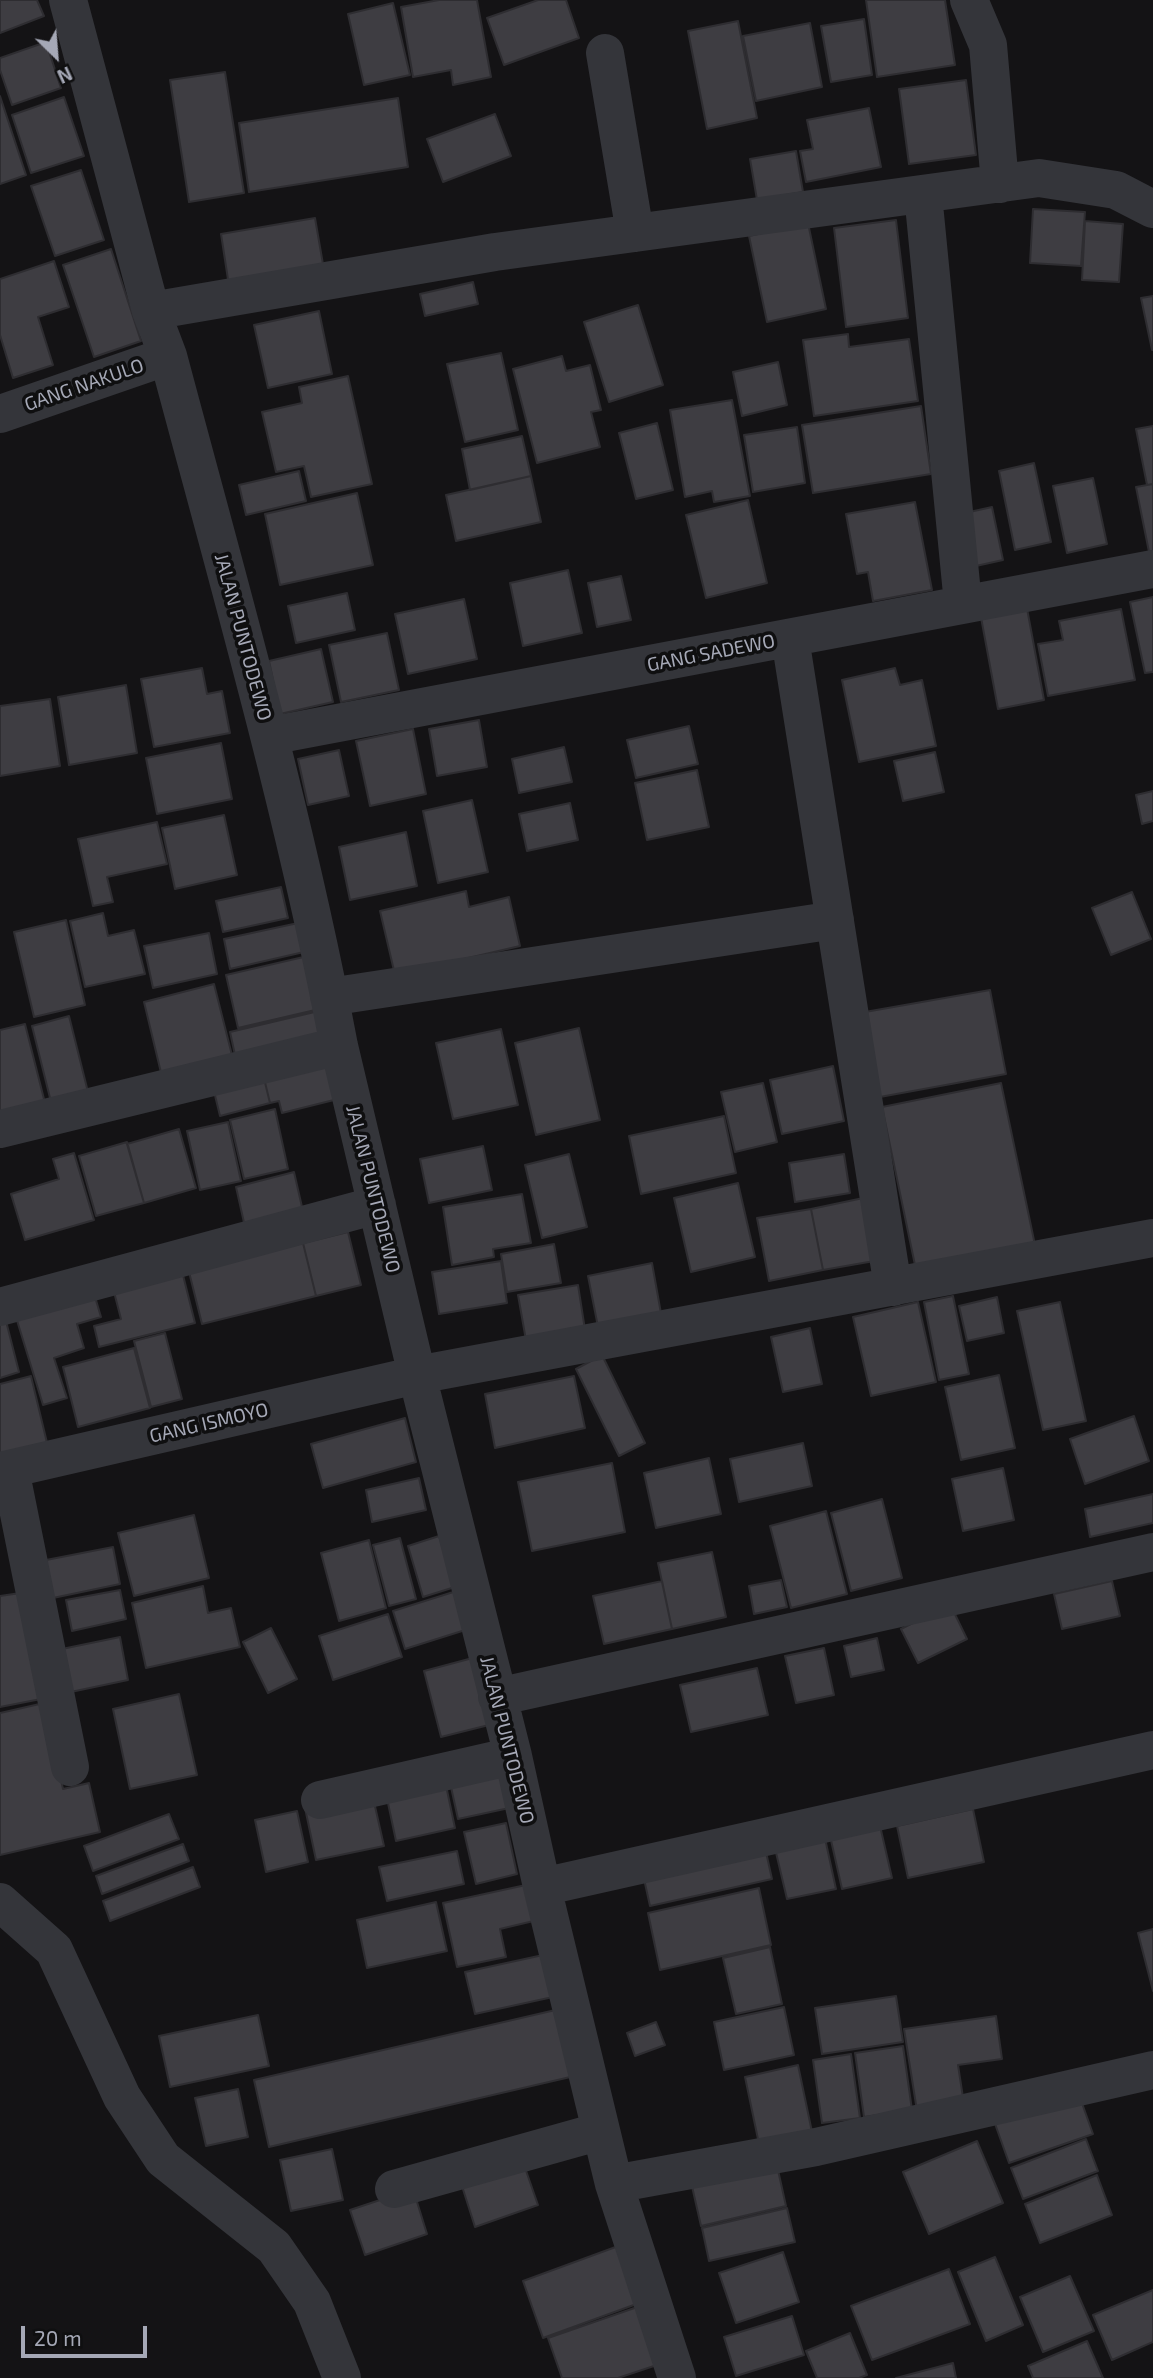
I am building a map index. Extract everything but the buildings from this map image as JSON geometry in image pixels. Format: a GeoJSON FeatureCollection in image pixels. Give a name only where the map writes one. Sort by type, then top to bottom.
{"type":"FeatureCollection","features":[{"type":"Feature","properties":{"kind":"street","name":"JALAN PUNTODEWO"},"geometry":{"type":"LineString","coordinates":[[68,0],[151,312],[169,356],[269,737],[417,1375],[513,1756],[614,2184],[677,2378]]}},
{"type":"Feature","properties":{"kind":"street"},"geometry":{"type":"LineString","coordinates":[[969,0],[988,44],[1000,184]]}},
{"type":"Feature","properties":{"kind":"street"},"geometry":{"type":"LineString","coordinates":[[605,53],[635,233]]}},
{"type":"Feature","properties":{"kind":"street"},"geometry":{"type":"LineString","coordinates":[[151,312],[495,251],[1039,178],[1116,190],[1153,209]]}},
{"type":"Feature","properties":{"kind":"street"},"geometry":{"type":"LineString","coordinates":[[923,194],[963,604]]}},
{"type":"Feature","properties":{"kind":"street","name":"GANG NAKULO"},"geometry":{"type":"LineString","coordinates":[[3,422],[169,356]]}},
{"type":"Feature","properties":{"kind":"street","name":"GANG SADEWO"},"geometry":{"type":"LineString","coordinates":[[269,737],[1153,569]]}},
{"type":"Feature","properties":{"kind":"street"},"geometry":{"type":"LineString","coordinates":[[790,638],[893,1287]]}},
{"type":"Feature","properties":{"kind":"street"},"geometry":{"type":"LineString","coordinates":[[329,997],[835,920]]}},
{"type":"Feature","properties":{"kind":"street"},"geometry":{"type":"LineString","coordinates":[[0,1129],[339,1046]]}},
{"type":"Feature","properties":{"kind":"street"},"geometry":{"type":"LineString","coordinates":[[0,1307],[377,1205]]}},
{"type":"Feature","properties":{"kind":"street","name":"GANG ISMOYO"},"geometry":{"type":"LineString","coordinates":[[5,1470],[417,1375],[1153,1238]]}},
{"type":"Feature","properties":{"kind":"street"},"geometry":{"type":"LineString","coordinates":[[5,1470],[70,1767]]}},
{"type":"Feature","properties":{"kind":"street"},"geometry":{"type":"LineString","coordinates":[[497,1697],[1153,1552]]}},
{"type":"Feature","properties":{"kind":"street"},"geometry":{"type":"LineString","coordinates":[[542,1887],[1153,1750]]}},
{"type":"Feature","properties":{"kind":"street"},"geometry":{"type":"LineString","coordinates":[[320,1801],[513,1756]]}},
{"type":"Feature","properties":{"kind":"street"},"geometry":{"type":"LineString","coordinates":[[0,1902],[54,1950],[122,2097],[163,2159],[274,2248],[312,2302],[342,2378]]}},
{"type":"Feature","properties":{"kind":"street"},"geometry":{"type":"LineString","coordinates":[[614,2184],[816,2147],[1153,2070]]}},
{"type":"Feature","properties":{"kind":"street"},"geometry":{"type":"LineString","coordinates":[[394,2189],[601,2131]]}}]}
